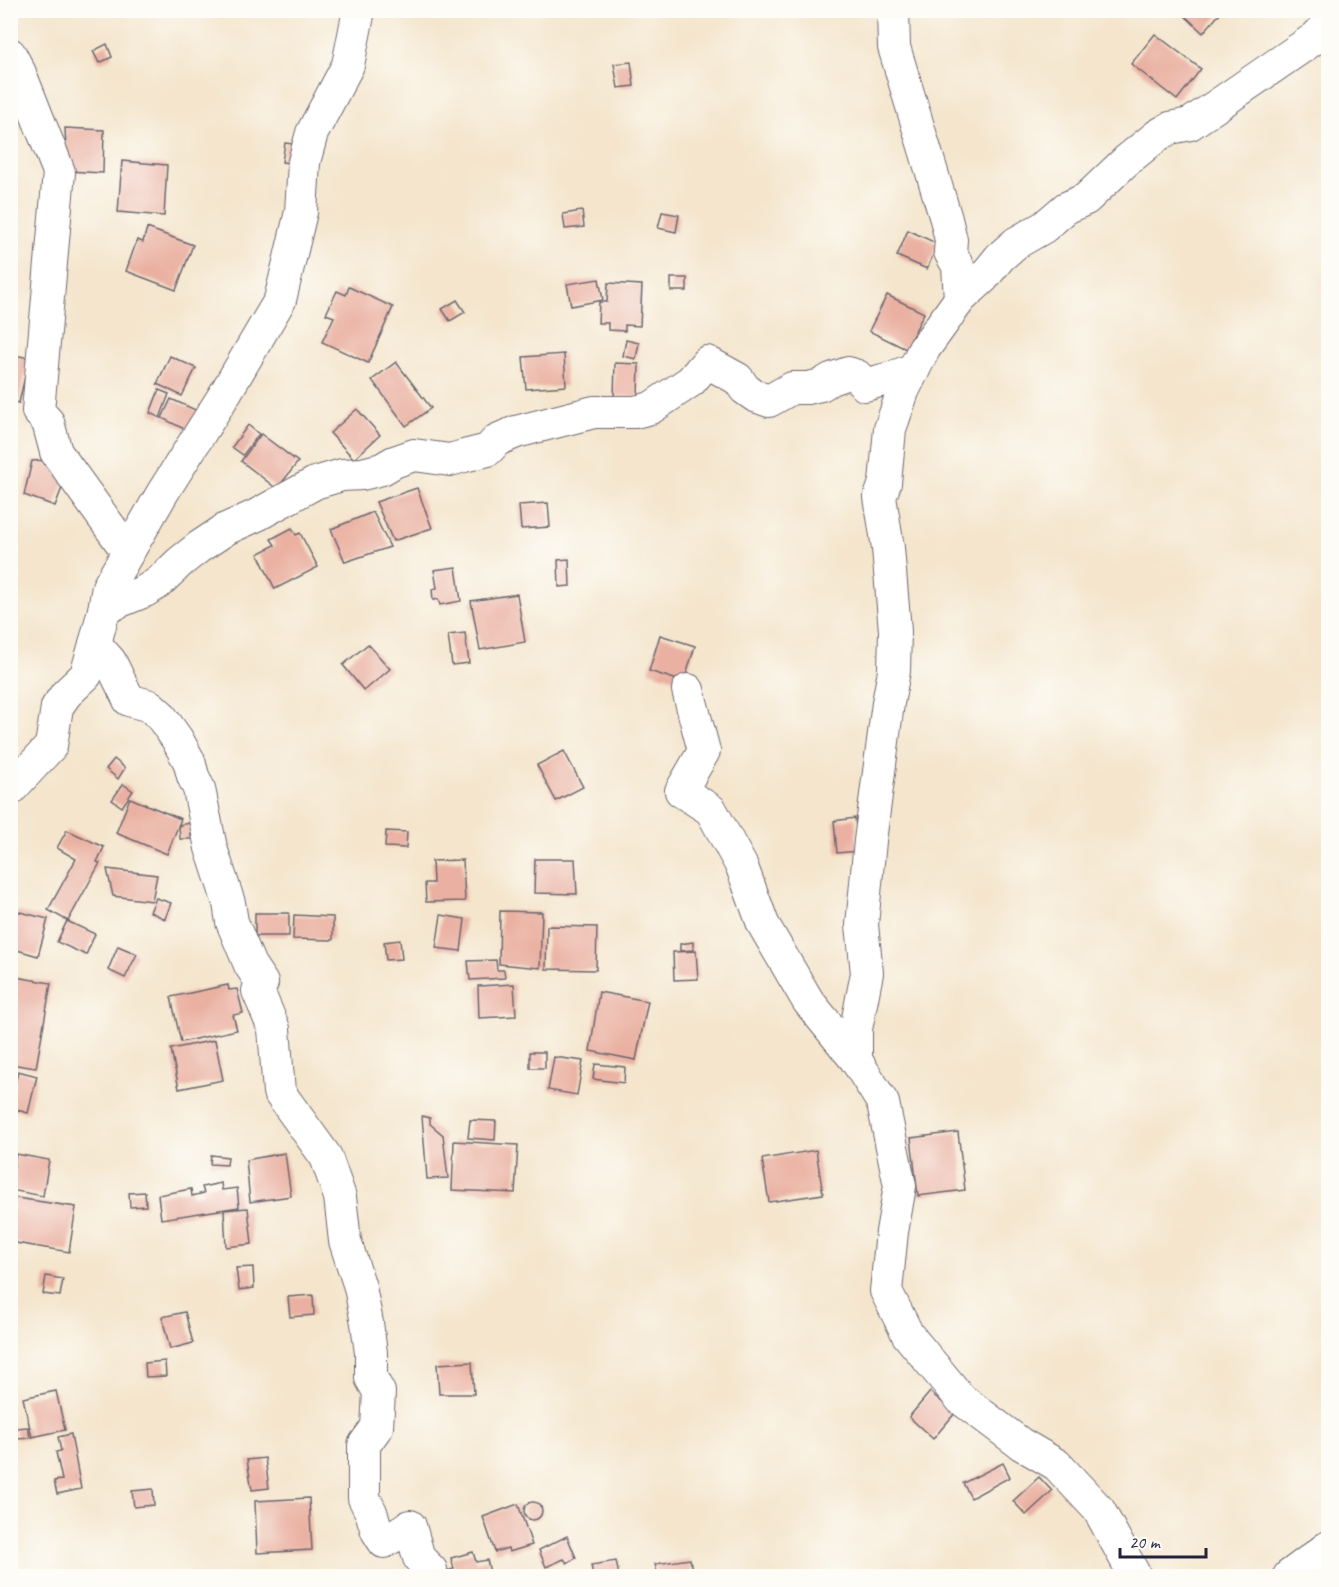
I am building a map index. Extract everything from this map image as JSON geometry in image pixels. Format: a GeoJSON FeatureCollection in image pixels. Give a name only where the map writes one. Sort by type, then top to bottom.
{"type":"FeatureCollection","features":[{"type":"Feature","properties":{"kind":"street"},"geometry":{"type":"LineString","coordinates":[[10,790],[51,746],[57,707],[66,694],[86,675],[108,587],[280,300],[301,212],[304,162],[312,134],[348,65],[359,10]]}},
{"type":"Feature","properties":{"kind":"street"},"geometry":{"type":"LineString","coordinates":[[893,10],[894,47],[946,219],[951,240],[950,252],[958,266],[960,299]]}},
{"type":"Feature","properties":{"kind":"street"},"geometry":{"type":"LineString","coordinates":[[856,1060],[856,1029],[867,973],[862,925],[888,703],[894,671],[895,631],[888,548],[880,497],[885,483],[890,429],[903,391],[924,349],[960,299],[1016,243],[1044,227],[1066,208],[1086,199],[1126,161],[1158,135],[1170,128],[1190,124],[1315,38],[1329,25]]}},
{"type":"Feature","properties":{"kind":"street"},"geometry":{"type":"LineString","coordinates":[[10,54],[20,73],[59,172],[38,411],[48,422],[56,452],[128,552]]}},
{"type":"Feature","properties":{"kind":"street"},"geometry":{"type":"LineString","coordinates":[[104,610],[158,584],[180,562],[226,529],[315,483],[342,475],[362,474],[382,469],[414,455],[450,460],[488,450],[497,440],[516,432],[594,412],[635,412],[651,408],[691,381],[707,362],[738,380],[755,396],[769,401],[792,388],[821,385],[848,374],[857,376],[865,385],[872,385],[914,369]]}},
{"type":"Feature","properties":{"kind":"street"},"geometry":{"type":"LineString","coordinates":[[95,644],[110,661],[129,700],[150,706],[160,715],[189,761],[199,789],[211,848],[229,903],[232,921],[250,965],[262,983],[258,991],[274,1029],[279,1092],[326,1157],[340,1197],[345,1241],[360,1287],[367,1323],[371,1353],[371,1378],[378,1392],[377,1427],[364,1445],[364,1498],[377,1531],[384,1542],[410,1526],[419,1558],[431,1570],[431,1576]]}},
{"type":"Feature","properties":{"kind":"street"},"geometry":{"type":"LineString","coordinates":[[688,690],[704,750],[681,791],[711,810],[742,867],[763,924],[808,1001],[856,1060],[884,1103],[900,1186],[892,1232],[886,1291],[908,1335],[961,1399],[1021,1444],[1057,1465],[1099,1510],[1135,1576]]}},
{"type":"Feature","properties":{"kind":"street"},"geometry":{"type":"LineString","coordinates":[[1289,1576],[1329,1547]]}},
{"type":"Feature","properties":{"kind":"building"},"geometry":{"type":"Polygon","coordinates":[[[1179,10],[1223,10],[1203,33],[1179,10]]]}},
{"type":"Feature","properties":{"kind":"building"},"geometry":{"type":"Polygon","coordinates":[[[1155,34],[1201,69],[1177,100],[1131,64],[1155,34]]]}},
{"type":"Feature","properties":{"kind":"building"},"geometry":{"type":"Polygon","coordinates":[[[107,44],[112,57],[99,63],[93,51],[107,44]]]}},
{"type":"Feature","properties":{"kind":"building"},"geometry":{"type":"Polygon","coordinates":[[[631,62],[634,86],[618,88],[614,64],[631,62]]]}},
{"type":"Feature","properties":{"kind":"building"},"geometry":{"type":"Polygon","coordinates":[[[65,128],[104,130],[103,173],[67,171],[65,128]]]}},
{"type":"Feature","properties":{"kind":"building"},"geometry":{"type":"Polygon","coordinates":[[[285,143],[301,145],[298,164],[282,162],[285,143]]]}},
{"type":"Feature","properties":{"kind":"building"},"geometry":{"type":"Polygon","coordinates":[[[122,161],[167,165],[164,216],[118,212],[122,161]]]}},
{"type":"Feature","properties":{"kind":"building"},"geometry":{"type":"Polygon","coordinates":[[[582,211],[584,227],[565,229],[563,214],[582,211]]]}},
{"type":"Feature","properties":{"kind":"building"},"geometry":{"type":"Polygon","coordinates":[[[662,212],[679,215],[676,232],[658,228],[662,212]]]}},
{"type":"Feature","properties":{"kind":"building"},"geometry":{"type":"Polygon","coordinates":[[[147,228],[193,245],[176,290],[126,271],[137,240],[143,242],[147,228]]]}},
{"type":"Feature","properties":{"kind":"building"},"geometry":{"type":"Polygon","coordinates":[[[908,230],[938,244],[927,269],[897,256],[908,230]]]}},
{"type":"Feature","properties":{"kind":"building"},"geometry":{"type":"Polygon","coordinates":[[[671,278],[687,278],[687,291],[671,291],[671,278]]]}},
{"type":"Feature","properties":{"kind":"building"},"geometry":{"type":"Polygon","coordinates":[[[599,279],[603,300],[571,306],[567,284],[599,279]]]}},
{"type":"Feature","properties":{"kind":"building"},"geometry":{"type":"Polygon","coordinates":[[[608,283],[642,285],[640,326],[625,325],[625,331],[608,330],[608,323],[598,323],[599,302],[607,302],[608,283]]]}},
{"type":"Feature","properties":{"kind":"building"},"geometry":{"type":"Polygon","coordinates":[[[349,287],[393,307],[368,363],[322,342],[334,317],[326,314],[337,291],[346,295],[349,287]]]}},
{"type":"Feature","properties":{"kind":"building"},"geometry":{"type":"Polygon","coordinates":[[[887,295],[924,313],[906,349],[869,331],[887,295]]]}},
{"type":"Feature","properties":{"kind":"building"},"geometry":{"type":"Polygon","coordinates":[[[457,300],[465,312],[450,321],[442,309],[457,300]]]}},
{"type":"Feature","properties":{"kind":"building"},"geometry":{"type":"Polygon","coordinates":[[[626,340],[639,343],[636,359],[623,356],[626,340]]]}},
{"type":"Feature","properties":{"kind":"building"},"geometry":{"type":"Polygon","coordinates":[[[10,354],[29,358],[19,403],[10,401],[10,354]]]}},
{"type":"Feature","properties":{"kind":"building"},"geometry":{"type":"Polygon","coordinates":[[[564,354],[566,386],[526,389],[523,357],[564,354]]]}},
{"type":"Feature","properties":{"kind":"building"},"geometry":{"type":"Polygon","coordinates":[[[170,356],[196,368],[182,396],[157,384],[170,356]]]}},
{"type":"Feature","properties":{"kind":"building"},"geometry":{"type":"Polygon","coordinates":[[[396,362],[431,408],[406,426],[372,380],[396,362]]]}},
{"type":"Feature","properties":{"kind":"building"},"geometry":{"type":"Polygon","coordinates":[[[615,363],[639,364],[638,397],[614,396],[615,363]]]}},
{"type":"Feature","properties":{"kind":"building"},"geometry":{"type":"Polygon","coordinates":[[[159,390],[169,394],[160,418],[150,413],[159,390]]]}},
{"type":"Feature","properties":{"kind":"building"},"geometry":{"type":"Polygon","coordinates":[[[171,399],[200,412],[190,432],[162,418],[171,399]]]}},
{"type":"Feature","properties":{"kind":"building"},"geometry":{"type":"Polygon","coordinates":[[[357,409],[380,435],[354,459],[330,433],[357,409]]]}},
{"type":"Feature","properties":{"kind":"building"},"geometry":{"type":"Polygon","coordinates":[[[248,425],[259,434],[243,455],[232,447],[248,425]]]}},
{"type":"Feature","properties":{"kind":"building"},"geometry":{"type":"Polygon","coordinates":[[[261,434],[298,462],[277,489],[241,461],[261,434]]]}},
{"type":"Feature","properties":{"kind":"building"},"geometry":{"type":"Polygon","coordinates":[[[48,460],[65,480],[55,506],[24,495],[32,461],[48,460]]]}},
{"type":"Feature","properties":{"kind":"building"},"geometry":{"type":"Polygon","coordinates":[[[417,488],[432,528],[393,541],[376,502],[417,488]]]}},
{"type":"Feature","properties":{"kind":"building"},"geometry":{"type":"Polygon","coordinates":[[[548,503],[550,527],[521,529],[519,505],[548,503]]]}},
{"type":"Feature","properties":{"kind":"building"},"geometry":{"type":"Polygon","coordinates":[[[373,512],[390,547],[345,562],[331,529],[373,512]]]}},
{"type":"Feature","properties":{"kind":"building"},"geometry":{"type":"Polygon","coordinates":[[[292,528],[296,535],[300,533],[318,567],[275,589],[258,554],[275,545],[271,539],[292,528]]]}},
{"type":"Feature","properties":{"kind":"building"},"geometry":{"type":"Polygon","coordinates":[[[569,559],[570,586],[559,587],[558,560],[569,559]]]}},
{"type":"Feature","properties":{"kind":"building"},"geometry":{"type":"Polygon","coordinates":[[[456,567],[461,601],[440,605],[438,599],[433,600],[432,589],[437,588],[434,570],[456,567]]]}},
{"type":"Feature","properties":{"kind":"building"},"geometry":{"type":"Polygon","coordinates":[[[517,594],[525,642],[480,650],[471,601],[517,594]]]}},
{"type":"Feature","properties":{"kind":"building"},"geometry":{"type":"Polygon","coordinates":[[[465,633],[469,663],[452,665],[448,635],[465,633]]]}},
{"type":"Feature","properties":{"kind":"building"},"geometry":{"type":"Polygon","coordinates":[[[660,635],[695,646],[684,682],[649,671],[660,635]]]}},
{"type":"Feature","properties":{"kind":"building"},"geometry":{"type":"Polygon","coordinates":[[[368,644],[390,669],[364,691],[343,665],[368,644]]]}},
{"type":"Feature","properties":{"kind":"building"},"geometry":{"type":"Polygon","coordinates":[[[564,751],[583,787],[556,801],[537,765],[564,751]]]}},
{"type":"Feature","properties":{"kind":"building"},"geometry":{"type":"Polygon","coordinates":[[[114,759],[125,768],[118,779],[106,769],[114,759]]]}},
{"type":"Feature","properties":{"kind":"building"},"geometry":{"type":"Polygon","coordinates":[[[123,784],[133,791],[122,807],[112,800],[123,784]]]}},
{"type":"Feature","properties":{"kind":"building"},"geometry":{"type":"Polygon","coordinates":[[[130,798],[181,819],[167,854],[116,833],[130,798]]]}},
{"type":"Feature","properties":{"kind":"building"},"geometry":{"type":"Polygon","coordinates":[[[855,818],[858,851],[837,853],[834,821],[855,818]]]}},
{"type":"Feature","properties":{"kind":"building"},"geometry":{"type":"Polygon","coordinates":[[[191,823],[191,839],[180,839],[179,825],[191,823]]]}},
{"type":"Feature","properties":{"kind":"building"},"geometry":{"type":"Polygon","coordinates":[[[67,830],[104,847],[97,862],[100,863],[68,921],[48,910],[76,859],[57,848],[67,830]]]}},
{"type":"Feature","properties":{"kind":"building"},"geometry":{"type":"Polygon","coordinates":[[[386,831],[407,832],[406,848],[385,847],[386,831]]]}},
{"type":"Feature","properties":{"kind":"building"},"geometry":{"type":"Polygon","coordinates":[[[535,859],[575,859],[577,894],[534,893],[535,859]]]}},
{"type":"Feature","properties":{"kind":"building"},"geometry":{"type":"Polygon","coordinates":[[[463,860],[465,901],[426,902],[425,883],[433,883],[432,861],[463,860]]]}},
{"type":"Feature","properties":{"kind":"building"},"geometry":{"type":"Polygon","coordinates":[[[107,869],[157,875],[152,901],[113,896],[107,869]]]}},
{"type":"Feature","properties":{"kind":"building"},"geometry":{"type":"Polygon","coordinates":[[[156,898],[171,903],[165,919],[150,912],[156,898]]]}},
{"type":"Feature","properties":{"kind":"building"},"geometry":{"type":"Polygon","coordinates":[[[16,911],[48,919],[38,956],[10,948],[10,929],[16,911]]]}},
{"type":"Feature","properties":{"kind":"building"},"geometry":{"type":"Polygon","coordinates":[[[500,911],[542,912],[540,968],[499,964],[500,911]]]}},
{"type":"Feature","properties":{"kind":"building"},"geometry":{"type":"Polygon","coordinates":[[[255,913],[289,913],[289,936],[255,936],[255,913]]]}},
{"type":"Feature","properties":{"kind":"building"},"geometry":{"type":"Polygon","coordinates":[[[294,915],[333,917],[333,940],[293,939],[294,915]]]}},
{"type":"Feature","properties":{"kind":"building"},"geometry":{"type":"Polygon","coordinates":[[[441,915],[465,919],[461,951],[436,948],[441,915]]]}},
{"type":"Feature","properties":{"kind":"building"},"geometry":{"type":"Polygon","coordinates":[[[67,921],[95,934],[86,955],[57,942],[67,921]]]}},
{"type":"Feature","properties":{"kind":"building"},"geometry":{"type":"Polygon","coordinates":[[[547,926],[597,927],[596,970],[546,969],[547,926]]]}},
{"type":"Feature","properties":{"kind":"building"},"geometry":{"type":"Polygon","coordinates":[[[400,940],[402,959],[386,960],[384,942],[400,940]]]}},
{"type":"Feature","properties":{"kind":"building"},"geometry":{"type":"Polygon","coordinates":[[[693,942],[693,950],[680,951],[680,944],[693,942]]]}},
{"type":"Feature","properties":{"kind":"building"},"geometry":{"type":"Polygon","coordinates":[[[118,946],[137,954],[125,978],[108,970],[118,946]]]}},
{"type":"Feature","properties":{"kind":"building"},"geometry":{"type":"Polygon","coordinates":[[[696,951],[698,979],[674,980],[673,952],[696,951]]]}},
{"type":"Feature","properties":{"kind":"building"},"geometry":{"type":"Polygon","coordinates":[[[496,960],[497,970],[504,970],[505,978],[470,980],[468,961],[496,960]]]}},
{"type":"Feature","properties":{"kind":"building"},"geometry":{"type":"Polygon","coordinates":[[[10,976],[51,983],[36,1068],[10,1064],[10,976]]]}},
{"type":"Feature","properties":{"kind":"building"},"geometry":{"type":"Polygon","coordinates":[[[514,984],[516,1016],[479,1018],[478,986],[514,984]]]}},
{"type":"Feature","properties":{"kind":"building"},"geometry":{"type":"Polygon","coordinates":[[[228,985],[229,990],[237,989],[243,1013],[233,1015],[237,1030],[181,1042],[171,997],[228,985]]]}},
{"type":"Feature","properties":{"kind":"building"},"geometry":{"type":"Polygon","coordinates":[[[599,992],[648,1001],[636,1060],[590,1051],[599,992]]]}},
{"type":"Feature","properties":{"kind":"building"},"geometry":{"type":"Polygon","coordinates":[[[215,1040],[223,1080],[179,1089],[171,1049],[215,1040]]]}},
{"type":"Feature","properties":{"kind":"building"},"geometry":{"type":"Polygon","coordinates":[[[530,1052],[545,1052],[545,1068],[530,1068],[530,1052]]]}},
{"type":"Feature","properties":{"kind":"building"},"geometry":{"type":"Polygon","coordinates":[[[554,1057],[583,1061],[577,1095],[548,1090],[554,1057]]]}},
{"type":"Feature","properties":{"kind":"building"},"geometry":{"type":"Polygon","coordinates":[[[595,1064],[625,1067],[624,1083],[593,1079],[595,1064]]]}},
{"type":"Feature","properties":{"kind":"building"},"geometry":{"type":"Polygon","coordinates":[[[18,1071],[37,1076],[28,1113],[10,1108],[18,1071]]]}},
{"type":"Feature","properties":{"kind":"building"},"geometry":{"type":"Polygon","coordinates":[[[422,1116],[430,1118],[430,1124],[443,1135],[448,1178],[427,1179],[422,1116]]]}},
{"type":"Feature","properties":{"kind":"building"},"geometry":{"type":"Polygon","coordinates":[[[470,1120],[496,1121],[495,1140],[468,1138],[470,1120]]]}},
{"type":"Feature","properties":{"kind":"building"},"geometry":{"type":"Polygon","coordinates":[[[958,1132],[965,1190],[918,1196],[911,1138],[958,1132]]]}},
{"type":"Feature","properties":{"kind":"building"},"geometry":{"type":"Polygon","coordinates":[[[454,1141],[518,1145],[515,1193],[452,1190],[454,1141]]]}},
{"type":"Feature","properties":{"kind":"building"},"geometry":{"type":"Polygon","coordinates":[[[816,1150],[823,1194],[769,1202],[762,1159],[816,1150]]]}},
{"type":"Feature","properties":{"kind":"building"},"geometry":{"type":"Polygon","coordinates":[[[285,1153],[291,1196],[250,1202],[246,1160],[285,1153]]]}},
{"type":"Feature","properties":{"kind":"building"},"geometry":{"type":"Polygon","coordinates":[[[16,1154],[49,1160],[43,1196],[10,1190],[16,1154]]]}},
{"type":"Feature","properties":{"kind":"building"},"geometry":{"type":"Polygon","coordinates":[[[211,1155],[228,1157],[227,1165],[210,1164],[211,1155]]]}},
{"type":"Feature","properties":{"kind":"building"},"geometry":{"type":"Polygon","coordinates":[[[221,1183],[222,1190],[237,1188],[239,1207],[161,1219],[158,1195],[191,1189],[192,1196],[204,1193],[202,1187],[221,1183]]]}},
{"type":"Feature","properties":{"kind":"building"},"geometry":{"type":"Polygon","coordinates":[[[145,1192],[146,1206],[130,1207],[129,1193],[145,1192]]]}},
{"type":"Feature","properties":{"kind":"building"},"geometry":{"type":"Polygon","coordinates":[[[10,1197],[76,1207],[69,1252],[10,1242],[10,1197]]]}},
{"type":"Feature","properties":{"kind":"building"},"geometry":{"type":"Polygon","coordinates":[[[248,1208],[252,1244],[226,1247],[224,1210],[248,1208]]]}},
{"type":"Feature","properties":{"kind":"building"},"geometry":{"type":"Polygon","coordinates":[[[253,1267],[254,1288],[239,1290],[236,1268],[253,1267]]]}},
{"type":"Feature","properties":{"kind":"building"},"geometry":{"type":"Polygon","coordinates":[[[46,1276],[63,1279],[60,1296],[43,1294],[46,1276]]]}},
{"type":"Feature","properties":{"kind":"building"},"geometry":{"type":"Polygon","coordinates":[[[313,1295],[314,1315],[290,1317],[288,1297],[313,1295]]]}},
{"type":"Feature","properties":{"kind":"building"},"geometry":{"type":"Polygon","coordinates":[[[185,1312],[193,1343],[170,1349],[162,1317],[185,1312]]]}},
{"type":"Feature","properties":{"kind":"building"},"geometry":{"type":"Polygon","coordinates":[[[165,1361],[166,1376],[146,1377],[145,1363],[165,1361]]]}},
{"type":"Feature","properties":{"kind":"building"},"geometry":{"type":"Polygon","coordinates":[[[472,1362],[474,1394],[439,1394],[437,1364],[472,1362]]]}},
{"type":"Feature","properties":{"kind":"building"},"geometry":{"type":"Polygon","coordinates":[[[56,1391],[65,1430],[32,1437],[23,1398],[56,1391]]]}},
{"type":"Feature","properties":{"kind":"building"},"geometry":{"type":"Polygon","coordinates":[[[930,1392],[955,1413],[933,1439],[909,1417],[930,1392]]]}},
{"type":"Feature","properties":{"kind":"building"},"geometry":{"type":"Polygon","coordinates":[[[28,1427],[30,1438],[17,1439],[16,1428],[28,1427]]]}},
{"type":"Feature","properties":{"kind":"building"},"geometry":{"type":"Polygon","coordinates":[[[71,1434],[81,1489],[57,1494],[54,1481],[62,1480],[56,1452],[61,1451],[58,1437],[71,1434]]]}},
{"type":"Feature","properties":{"kind":"building"},"geometry":{"type":"Polygon","coordinates":[[[265,1458],[269,1488],[252,1490],[247,1460],[265,1458]]]}},
{"type":"Feature","properties":{"kind":"building"},"geometry":{"type":"Polygon","coordinates":[[[1003,1463],[1010,1477],[971,1498],[963,1483],[1003,1463]]]}},
{"type":"Feature","properties":{"kind":"building"},"geometry":{"type":"Polygon","coordinates":[[[1039,1477],[1052,1491],[1026,1515],[1013,1501],[1039,1477]]]}},
{"type":"Feature","properties":{"kind":"building"},"geometry":{"type":"Polygon","coordinates":[[[153,1489],[154,1505],[134,1507],[132,1491],[153,1489]]]}},
{"type":"Feature","properties":{"kind":"building"},"geometry":{"type":"Polygon","coordinates":[[[309,1498],[312,1550],[257,1553],[255,1501],[309,1498]]]}},
{"type":"Feature","properties":{"kind":"building"},"geometry":{"type":"Polygon","coordinates":[[[529,1502],[537,1502],[542,1507],[540,1518],[529,1520],[524,1515],[524,1507],[529,1502]]]}},
{"type":"Feature","properties":{"kind":"building"},"geometry":{"type":"Polygon","coordinates":[[[518,1504],[532,1545],[509,1552],[508,1548],[495,1552],[483,1517],[518,1504]]]}},
{"type":"Feature","properties":{"kind":"building"},"geometry":{"type":"Polygon","coordinates":[[[567,1536],[576,1558],[567,1563],[564,1559],[546,1567],[539,1550],[567,1536]]]}},
{"type":"Feature","properties":{"kind":"building"},"geometry":{"type":"Polygon","coordinates":[[[473,1552],[476,1562],[487,1560],[491,1576],[447,1576],[446,1571],[454,1569],[451,1558],[473,1552]]]}},
{"type":"Feature","properties":{"kind":"building"},"geometry":{"type":"Polygon","coordinates":[[[690,1559],[693,1576],[658,1576],[655,1564],[690,1559]]]}},
{"type":"Feature","properties":{"kind":"building"},"geometry":{"type":"Polygon","coordinates":[[[616,1561],[619,1576],[593,1576],[591,1565],[616,1561]]]}}]}
